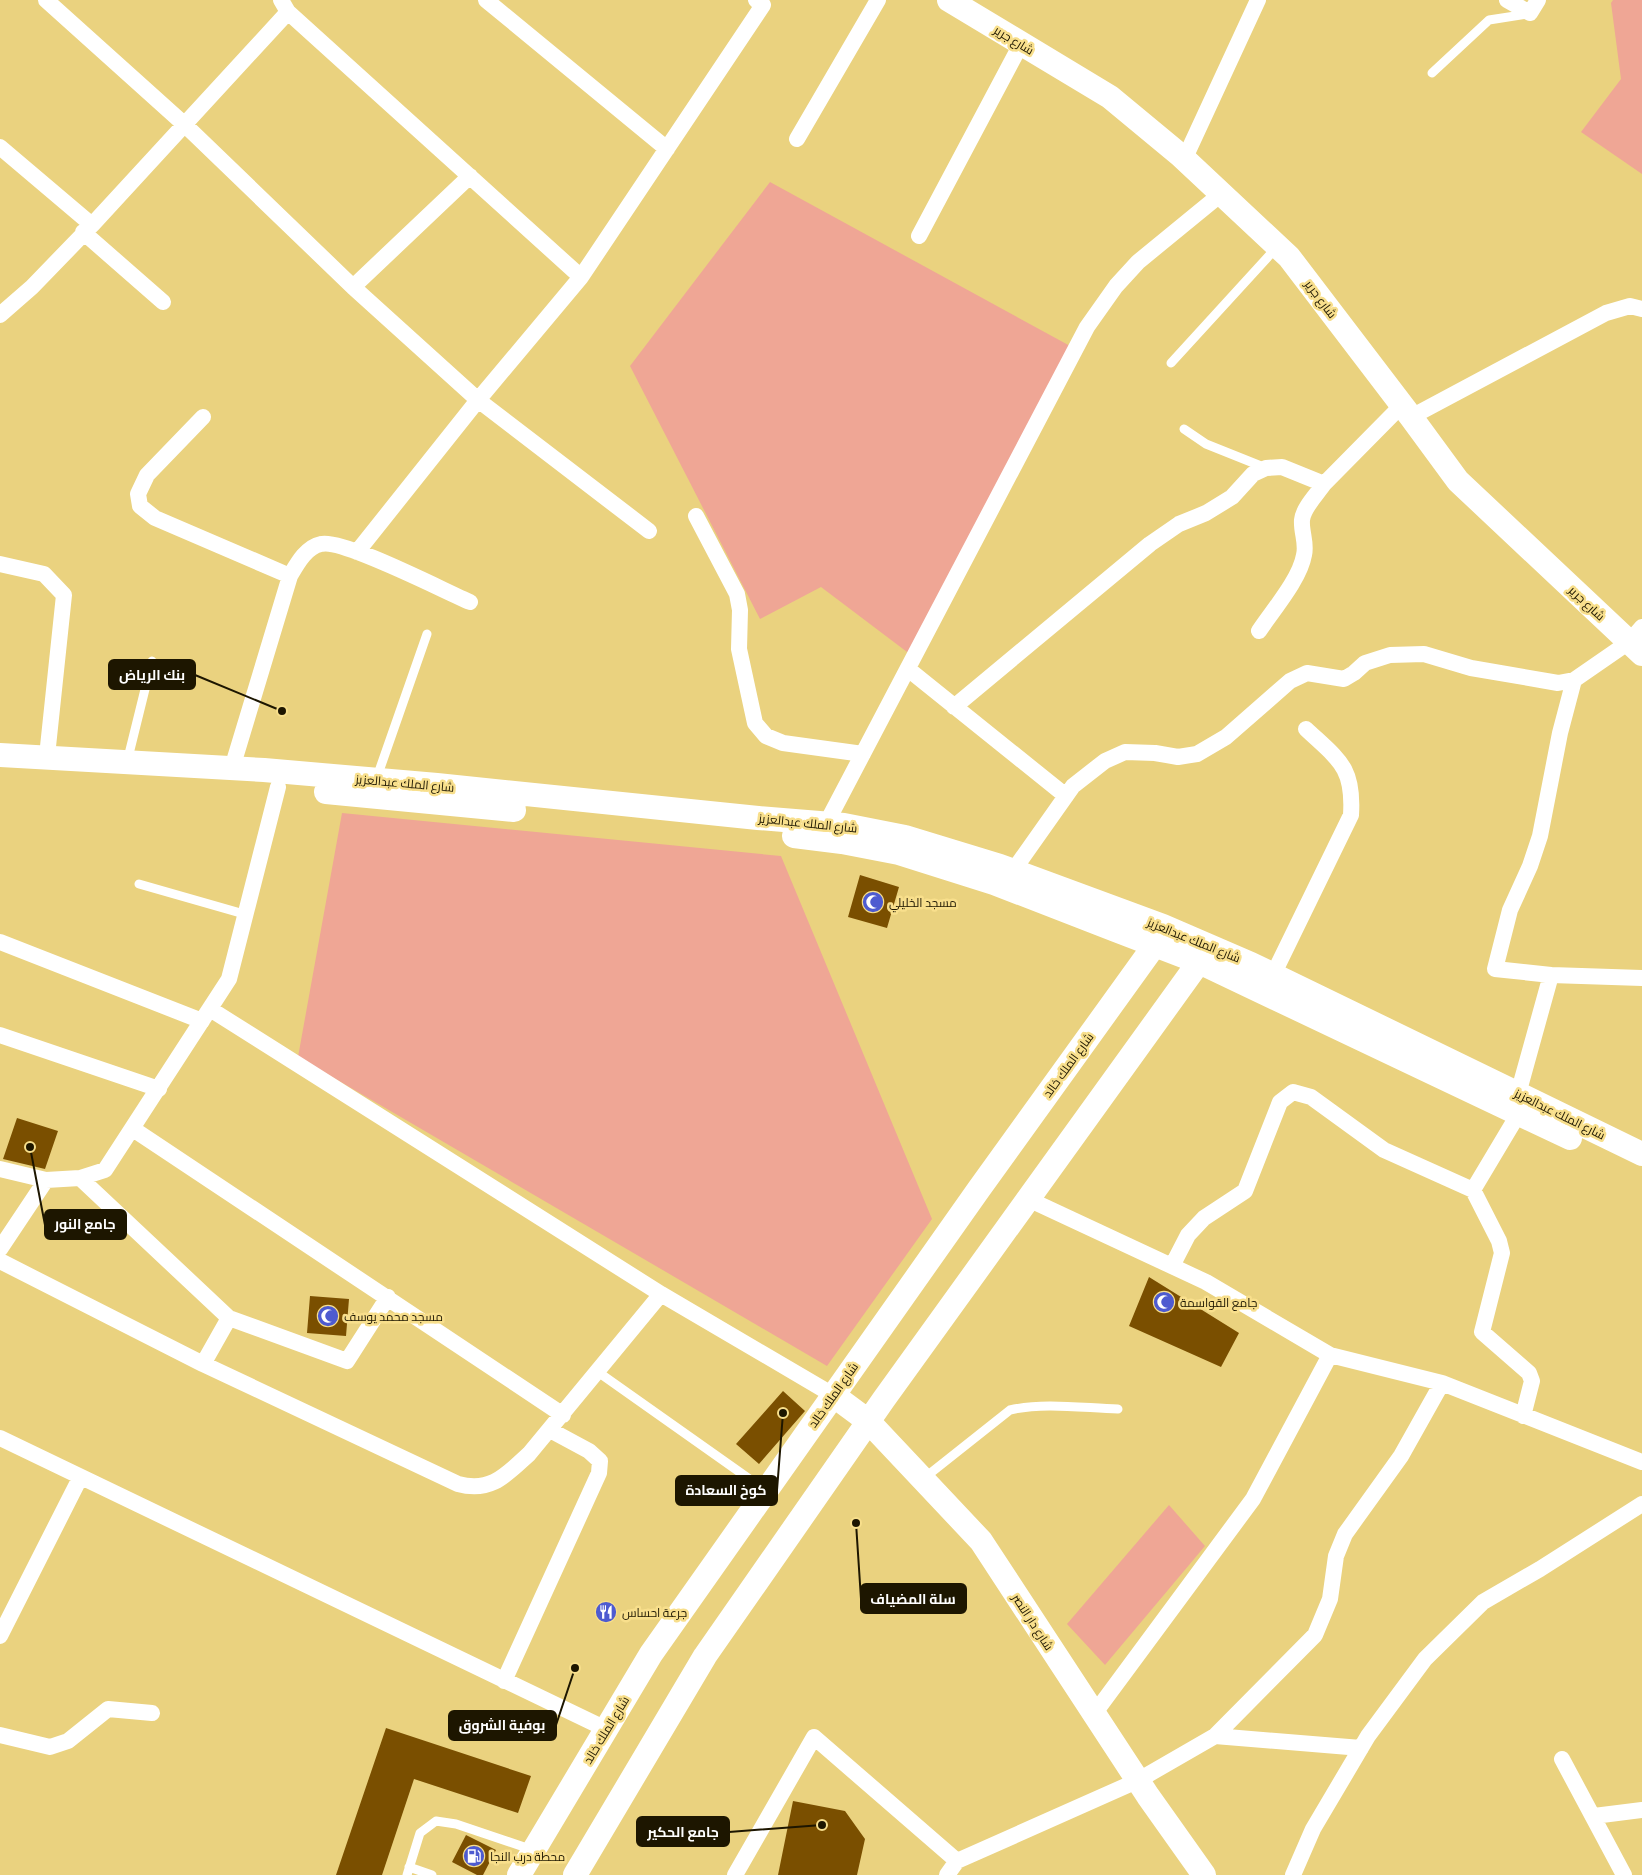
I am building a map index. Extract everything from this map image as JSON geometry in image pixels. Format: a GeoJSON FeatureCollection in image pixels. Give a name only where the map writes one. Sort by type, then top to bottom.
{"type":"FeatureCollection","features":[{"type":"Feature","properties":{"kind":"street"},"geometry":{"type":"LineString","coordinates":[[46,0],[186,125],[353,286],[478,400],[649,531]]}},
{"type":"Feature","properties":{"kind":"street"},"geometry":{"type":"LineString","coordinates":[[486,0],[667,149]]}},
{"type":"Feature","properties":{"kind":"street"},"geometry":{"type":"LineString","coordinates":[[357,552],[478,400],[581,277],[763,5],[756,0]]}},
{"type":"Feature","properties":{"kind":"street"},"geometry":{"type":"LineString","coordinates":[[797,139],[878,0]]}},
{"type":"Feature","properties":{"kind":"street","name":"شارع جرير"},"geometry":{"type":"LineString","coordinates":[[949,0],[1110,97],[1184,160],[1278,246],[1306,278],[1458,481],[1638,641]]}},
{"type":"Feature","properties":{"kind":"street"},"geometry":{"type":"LineString","coordinates":[[1184,160],[1258,0]]}},
{"type":"Feature","properties":{"kind":"street"},"geometry":{"type":"LineString","coordinates":[[1507,0],[1534,7]]}},
{"type":"Feature","properties":{"kind":"street"},"geometry":{"type":"LineString","coordinates":[[0,314],[32,286],[186,125],[284,6],[581,277]]}},
{"type":"Feature","properties":{"kind":"street"},"geometry":{"type":"LineString","coordinates":[[919,236],[1021,44]]}},
{"type":"Feature","properties":{"kind":"street"},"geometry":{"type":"LineString","coordinates":[[0,147],[88,228],[163,302]]}},
{"type":"Feature","properties":{"kind":"street"},"geometry":{"type":"LineString","coordinates":[[353,286],[470,176]]}},
{"type":"Feature","properties":{"kind":"street"},"geometry":{"type":"LineString","coordinates":[[826,824],[1087,327],[1116,286],[1138,262],[1221,194]]}},
{"type":"Feature","properties":{"kind":"street"},"geometry":{"type":"LineString","coordinates":[[1259,631],[1296,575],[1304,555],[1305,536],[1302,521],[1304,512],[1324,484],[1407,411],[1606,313],[1630,306],[1642,309]]}},
{"type":"Feature","properties":{"kind":"street"},"geometry":{"type":"LineString","coordinates":[[203,417],[147,475],[138,494],[140,506],[155,518],[290,576]]}},
{"type":"Feature","properties":{"kind":"street"},"geometry":{"type":"LineString","coordinates":[[954,707],[1150,544],[1179,524],[1206,513],[1232,496],[1253,474],[1266,468],[1282,467],[1324,484]]}},
{"type":"Feature","properties":{"kind":"street"},"geometry":{"type":"LineString","coordinates":[[696,516],[737,594],[740,610],[739,649],[756,723],[766,736],[783,743],[863,754]]}},
{"type":"Feature","properties":{"kind":"street"},"geometry":{"type":"LineString","coordinates":[[232,768],[290,576],[302,557],[320,544],[336,544],[357,552],[470,602]]}},
{"type":"Feature","properties":{"kind":"street"},"geometry":{"type":"LineString","coordinates":[[0,564],[44,574],[64,596],[47,756]]}},
{"type":"Feature","properties":{"kind":"street"},"geometry":{"type":"LineString","coordinates":[[1013,871],[1073,786],[1105,761],[1125,752],[1155,752],[1178,756],[1197,754],[1226,737],[1290,681],[1307,673],[1344,679],[1366,663],[1390,655],[1424,654],[1471,668],[1558,683],[1574,680],[1638,641]]}},
{"type":"Feature","properties":{"kind":"street"},"geometry":{"type":"LineString","coordinates":[[908,669],[1066,796]]}},
{"type":"Feature","properties":{"kind":"street"},"geometry":{"type":"LineString","coordinates":[[1574,680],[1560,733],[1540,836],[1530,866],[1510,910],[1495,969],[1551,975],[1642,978]]}},
{"type":"Feature","properties":{"kind":"street"},"geometry":{"type":"LineString","coordinates":[[1273,974],[1351,815],[1352,792],[1347,772],[1306,729]]}},
{"type":"Feature","properties":{"kind":"street","name":"شارع الملك عبدالعزيز"},"geometry":{"type":"LineString","coordinates":[[0,755],[47,756],[232,768],[376,780],[844,825],[905,837],[1013,871],[1202,954],[1519,1104],[1642,1154]]}},
{"type":"Feature","properties":{"kind":"street","name":"شارع الملك عبدالعزيز"},"geometry":{"type":"LineString","coordinates":[[0,770],[278,787],[759,832],[842,842],[899,853],[1159,936]]}},
{"type":"Feature","properties":{"kind":"street"},"geometry":{"type":"LineString","coordinates":[[0,1169],[46,1180],[80,1178],[105,1170],[229,979],[244,914],[278,787]]}},
{"type":"Feature","properties":{"kind":"street","name":"شارع الملك خالد"},"geometry":{"type":"LineString","coordinates":[[519,1875],[651,1654],[1159,936]]}},
{"type":"Feature","properties":{"kind":"street"},"geometry":{"type":"LineString","coordinates":[[0,942],[206,1015],[661,1294],[833,1395]]}},
{"type":"Feature","properties":{"kind":"street"},"geometry":{"type":"LineString","coordinates":[[575,1875],[705,1656],[868,1421],[1202,954]]}},
{"type":"Feature","properties":{"kind":"street","name":"شارع الملك عبدالعزيز"},"geometry":{"type":"LineString","coordinates":[[1202,954],[1273,974],[1519,1104],[1642,1172]]}},
{"type":"Feature","properties":{"kind":"street"},"geometry":{"type":"LineString","coordinates":[[1473,1190],[1519,1104],[1551,975]]}},
{"type":"Feature","properties":{"kind":"street"},"geometry":{"type":"LineString","coordinates":[[0,1035],[158,1089]]}},
{"type":"Feature","properties":{"kind":"street"},"geometry":{"type":"LineString","coordinates":[[1172,1266],[1188,1236],[1204,1218],[1245,1191],[1280,1102],[1293,1092],[1311,1098],[1384,1150],[1473,1190],[1499,1241],[1502,1253],[1482,1332],[1529,1373],[1532,1381],[1523,1416]]}},
{"type":"Feature","properties":{"kind":"street"},"geometry":{"type":"LineString","coordinates":[[133,1128],[563,1415]]}},
{"type":"Feature","properties":{"kind":"street"},"geometry":{"type":"LineString","coordinates":[[80,1178],[229,1318],[347,1361],[388,1297]]}},
{"type":"Feature","properties":{"kind":"street"},"geometry":{"type":"LineString","coordinates":[[0,1249],[46,1180]]}},
{"type":"Feature","properties":{"kind":"street"},"geometry":{"type":"LineString","coordinates":[[1028,1199],[1206,1282],[1330,1355],[1442,1383],[1642,1462]]}},
{"type":"Feature","properties":{"kind":"street"},"geometry":{"type":"LineString","coordinates":[[0,1261],[203,1364],[458,1484],[472,1488],[488,1485],[506,1475],[530,1454],[661,1294]]}},
{"type":"Feature","properties":{"kind":"street"},"geometry":{"type":"LineString","coordinates":[[203,1364],[229,1318]]}},
{"type":"Feature","properties":{"kind":"street"},"geometry":{"type":"LineString","coordinates":[[1094,1714],[1253,1499],[1330,1355]]}},
{"type":"Feature","properties":{"kind":"street"},"geometry":{"type":"LineString","coordinates":[[947,1875],[957,1861],[1137,1781],[1215,1736],[1315,1635],[1330,1599],[1336,1556],[1345,1534],[1401,1456],[1442,1383]]}},
{"type":"Feature","properties":{"kind":"street","name":"شارع دار النصر"},"geometry":{"type":"LineString","coordinates":[[833,1395],[868,1421],[981,1541],[1137,1781],[1204,1875]]}},
{"type":"Feature","properties":{"kind":"street"},"geometry":{"type":"LineString","coordinates":[[504,1681],[599,1472],[600,1461],[589,1451],[550,1430]]}},
{"type":"Feature","properties":{"kind":"street"},"geometry":{"type":"LineString","coordinates":[[0,1438],[606,1730]]}},
{"type":"Feature","properties":{"kind":"street"},"geometry":{"type":"LineString","coordinates":[[2,1628],[80,1478]]}},
{"type":"Feature","properties":{"kind":"street"},"geometry":{"type":"LineString","coordinates":[[1293,1875],[1313,1829],[1361,1748],[1425,1659],[1483,1602],[1540,1569],[1642,1504]]}},
{"type":"Feature","properties":{"kind":"street"},"geometry":{"type":"LineString","coordinates":[[0,1735],[50,1747],[68,1742],[108,1709],[152,1713]]}},
{"type":"Feature","properties":{"kind":"street"},"geometry":{"type":"LineString","coordinates":[[1215,1736],[1361,1748]]}},
{"type":"Feature","properties":{"kind":"street"},"geometry":{"type":"LineString","coordinates":[[735,1875],[814,1737],[957,1861]]}},
{"type":"Feature","properties":{"kind":"street"},"geometry":{"type":"LineString","coordinates":[[1562,1759],[1624,1875]]}},
{"type":"Feature","properties":{"kind":"street"},"geometry":{"type":"LineString","coordinates":[[1594,1816],[1642,1810]]}},
{"type":"Feature","properties":{"kind":"lane"},"geometry":{"type":"LineString","coordinates":[[1432,73],[1489,20],[1534,7]]}},
{"type":"Feature","properties":{"kind":"lane"},"geometry":{"type":"LineString","coordinates":[[1171,363],[1278,246]]}},
{"type":"Feature","properties":{"kind":"lane"},"geometry":{"type":"LineString","coordinates":[[1184,429],[1206,444],[1266,468]]}},
{"type":"Feature","properties":{"kind":"lane"},"geometry":{"type":"LineString","coordinates":[[376,780],[427,634]]}},
{"type":"Feature","properties":{"kind":"lane"},"geometry":{"type":"LineString","coordinates":[[127,762],[152,661]]}},
{"type":"Feature","properties":{"kind":"lane"},"geometry":{"type":"LineString","coordinates":[[139,884],[244,914]]}},
{"type":"Feature","properties":{"kind":"lane"},"geometry":{"type":"LineString","coordinates":[[598,1372],[765,1491]]}},
{"type":"Feature","properties":{"kind":"lane"},"geometry":{"type":"LineString","coordinates":[[923,1479],[1010,1410],[1039,1407],[1118,1409]]}},
{"type":"Feature","properties":{"kind":"lane"},"geometry":{"type":"LineString","coordinates":[[432,1875],[408,1871],[420,1833],[436,1822],[456,1824],[534,1850]]}},
{"type":"Feature","properties":{"kind":"shaded area"},"geometry":{"type":"Polygon","coordinates":[[[1613,0],[1642,0],[1642,174],[1581,132],[1621,79],[1611,3],[1613,0]]]}},
{"type":"Feature","properties":{"kind":"shaded area"},"geometry":{"type":"Polygon","coordinates":[[[770,182],[1072,347],[915,658],[821,587],[760,619],[630,366],[770,182]]]}},
{"type":"Feature","properties":{"kind":"shaded area"},"geometry":{"type":"Polygon","coordinates":[[[342,813],[781,856],[932,1219],[827,1366],[298,1057],[342,813]]]}},
{"type":"Feature","properties":{"kind":"shaded area"},"geometry":{"type":"Polygon","coordinates":[[[1169,1505],[1205,1546],[1105,1665],[1067,1624],[1169,1505]]]}},
{"type":"Feature","properties":{"kind":"building","name":"مسجد الخليلي"},"geometry":{"type":"Polygon","coordinates":[[[860,875],[899,887],[887,928],[848,917],[860,875]]]}},
{"type":"Feature","properties":{"kind":"building"},"geometry":{"type":"Polygon","coordinates":[[[17,1118],[58,1131],[45,1169],[3,1159],[17,1118]]]}},
{"type":"Feature","properties":{"kind":"building","name":"جامع القواسمة"},"geometry":{"type":"Polygon","coordinates":[[[1149,1277],[1239,1333],[1221,1367],[1129,1326],[1149,1277]]]}},
{"type":"Feature","properties":{"kind":"building","name":"مسجد محمد يوسف"},"geometry":{"type":"Polygon","coordinates":[[[310,1296],[349,1299],[346,1336],[307,1333],[310,1296]]]}},
{"type":"Feature","properties":{"kind":"building"},"geometry":{"type":"Polygon","coordinates":[[[783,1391],[805,1411],[759,1464],[736,1444],[783,1391]]]}},
{"type":"Feature","properties":{"kind":"building"},"geometry":{"type":"Polygon","coordinates":[[[386,1728],[531,1776],[518,1813],[414,1779],[382,1875],[336,1875],[386,1728]]]}},
{"type":"Feature","properties":{"kind":"building"},"geometry":{"type":"Polygon","coordinates":[[[793,1801],[845,1811],[865,1839],[857,1875],[778,1875],[793,1801]]]}},
{"type":"Feature","properties":{"kind":"building","name":"محطة درب النجا"},"geometry":{"type":"Polygon","coordinates":[[[466,1835],[496,1850],[483,1875],[477,1875],[452,1862],[466,1835]]]}},
{"type":"Feature","properties":{"kind":"place","name":"بنك الرياض"},"geometry":{"type":"Point","coordinates":[282,711]}},
{"type":"Feature","properties":{"kind":"place","name":"مسجد الخليلي"},"geometry":{"type":"Point","coordinates":[873,902]}},
{"type":"Feature","properties":{"kind":"place","name":"جامع النور"},"geometry":{"type":"Point","coordinates":[30,1147]}},
{"type":"Feature","properties":{"kind":"place","name":"جامع القواسمة"},"geometry":{"type":"Point","coordinates":[1164,1302]}},
{"type":"Feature","properties":{"kind":"place","name":"مسجد محمد يوسف"},"geometry":{"type":"Point","coordinates":[328,1316]}},
{"type":"Feature","properties":{"kind":"place","name":"كوخ السعادة"},"geometry":{"type":"Point","coordinates":[783,1413]}},
{"type":"Feature","properties":{"kind":"place","name":"سلة المضياف"},"geometry":{"type":"Point","coordinates":[856,1523]}},
{"type":"Feature","properties":{"kind":"place","name":"جرعة احساس"},"geometry":{"type":"Point","coordinates":[606,1612]}},
{"type":"Feature","properties":{"kind":"place","name":"بوفية الشروق"},"geometry":{"type":"Point","coordinates":[575,1668]}},
{"type":"Feature","properties":{"kind":"place","name":"جامع الحكير"},"geometry":{"type":"Point","coordinates":[822,1825]}},
{"type":"Feature","properties":{"kind":"place","name":"محطة درب النجا"},"geometry":{"type":"Point","coordinates":[474,1856]}}]}
